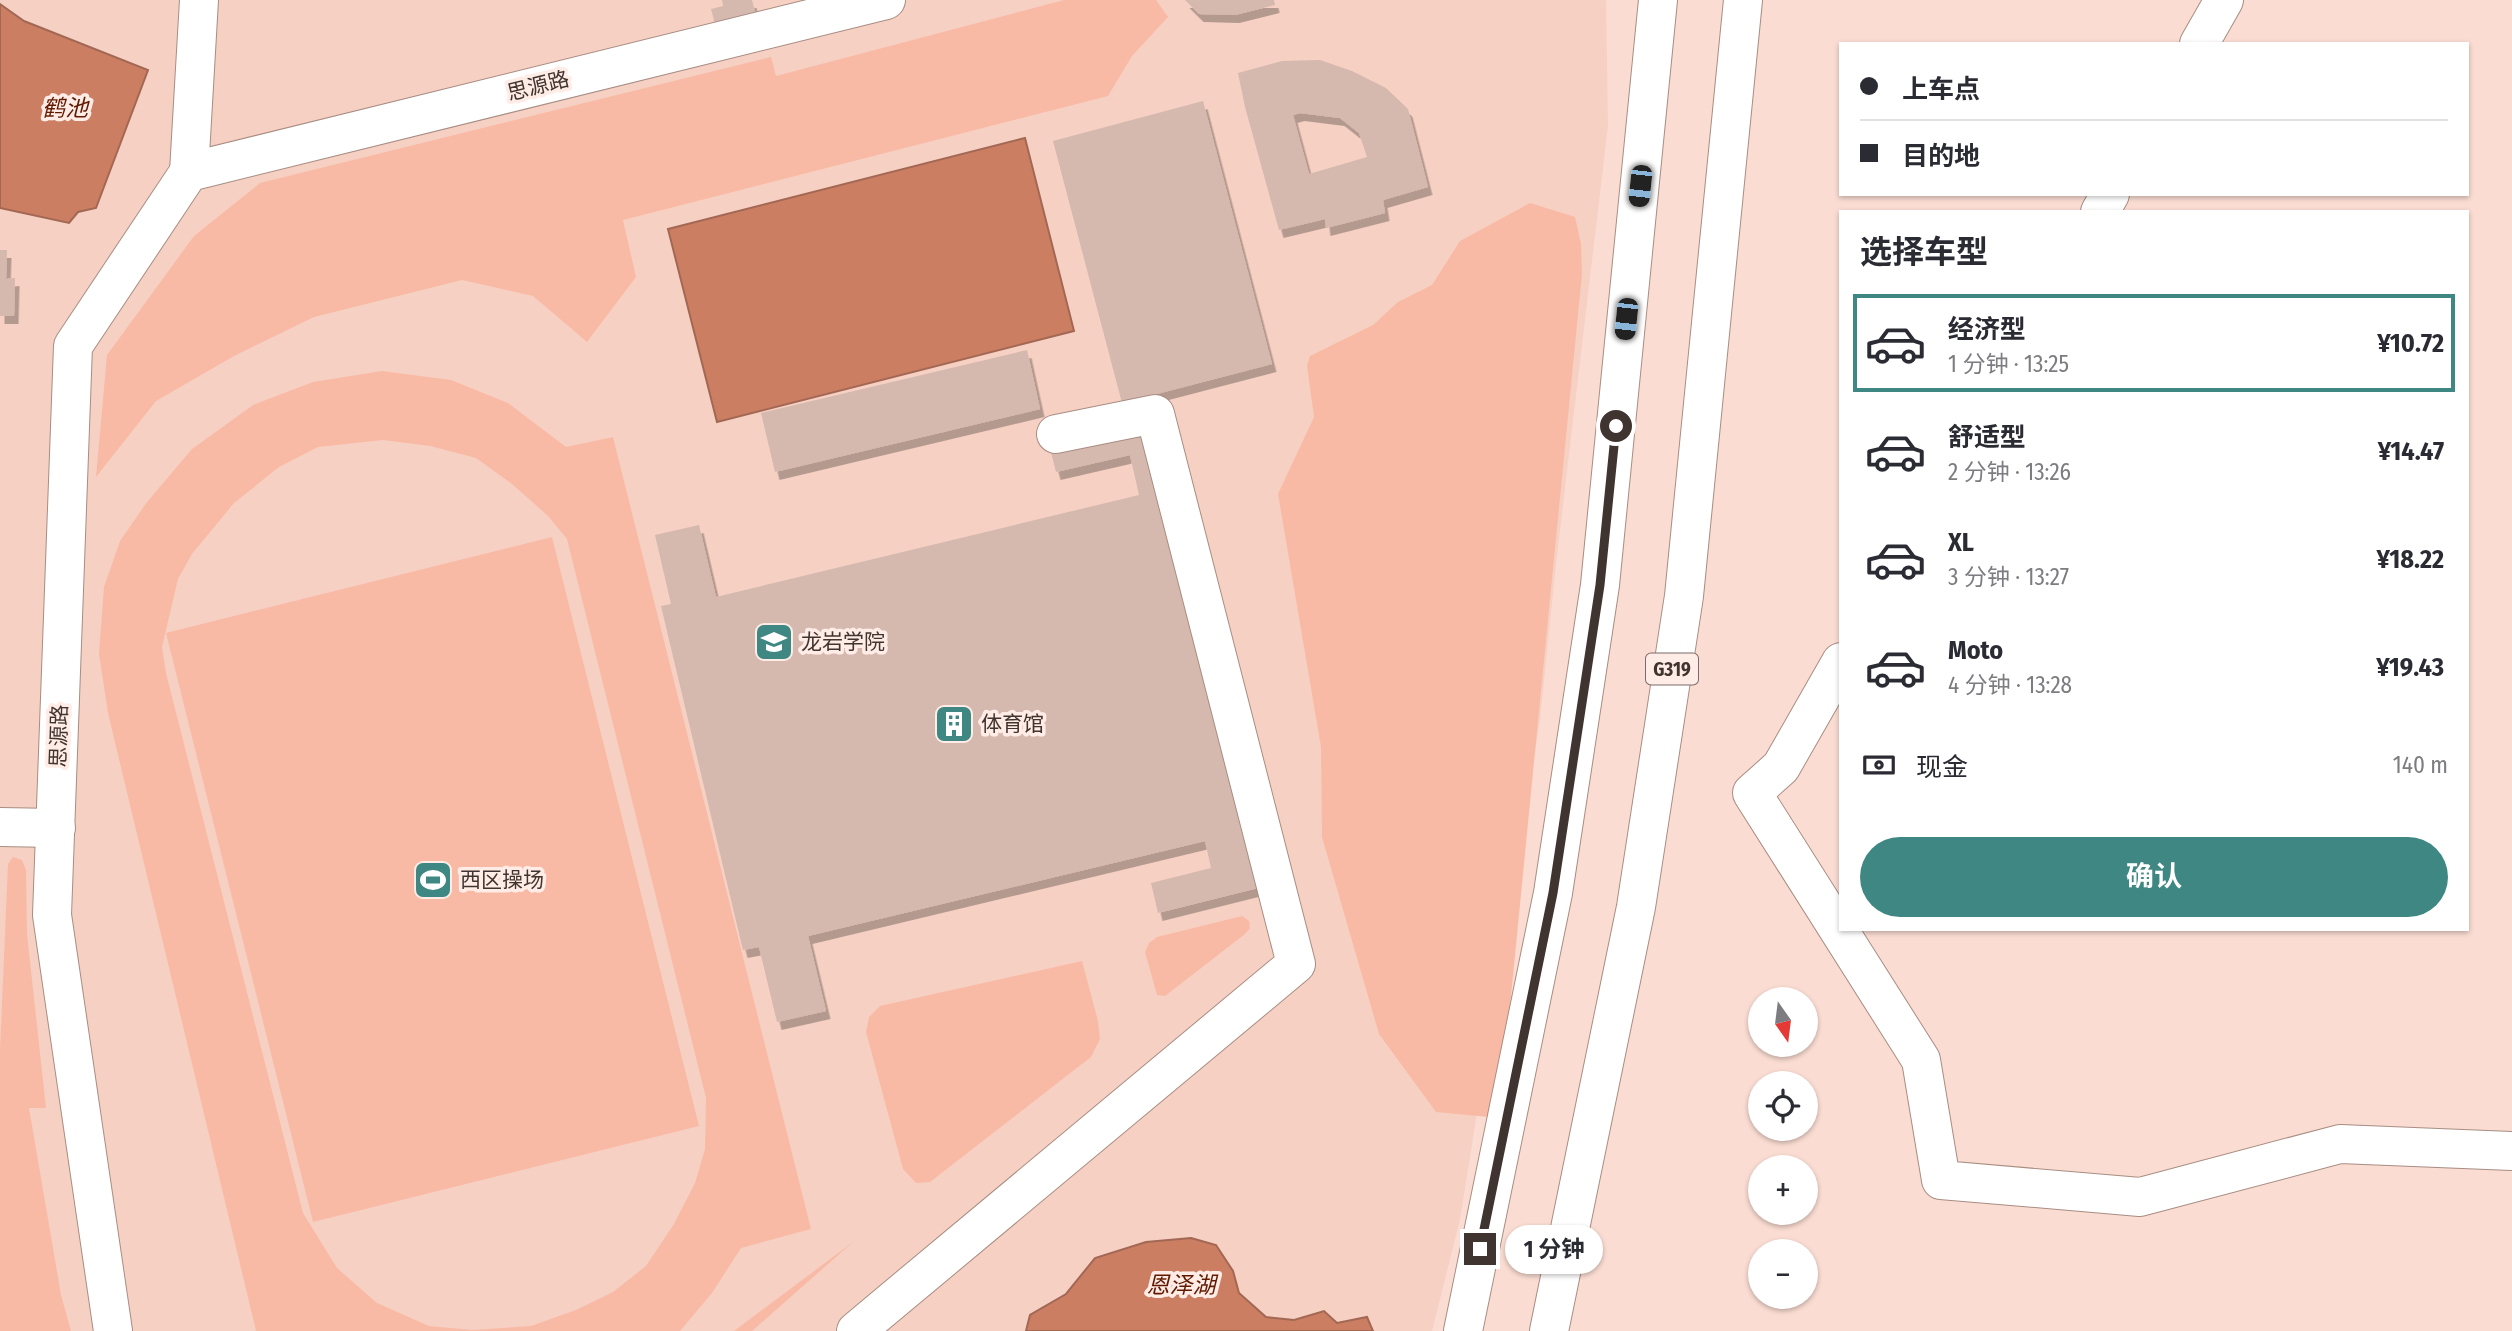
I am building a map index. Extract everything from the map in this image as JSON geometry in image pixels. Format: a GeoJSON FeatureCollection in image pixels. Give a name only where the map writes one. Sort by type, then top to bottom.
{"type":"FeatureCollection","features":[{"type":"Feature","properties":{"kind":"main road"},"geometry":{"type":"LineString","coordinates":[[189,172],[199,0]]}},
{"type":"Feature","properties":{"kind":"main road","name":"思源路"},"geometry":{"type":"LineString","coordinates":[[113,1331],[52,915],[73,346],[189,172],[886,0]]}},
{"type":"Feature","properties":{"kind":"main road"},"geometry":{"type":"LineString","coordinates":[[1463,1331],[1553,893],[1600,585],[1658,0]]}},
{"type":"Feature","properties":{"kind":"main road","name":"G319"},"geometry":{"type":"LineString","coordinates":[[1549,1331],[1636,907],[1684,596],[1743,0]]}},
{"type":"Feature","properties":{"kind":"main road"},"geometry":{"type":"LineString","coordinates":[[2200,42],[2224,0]]}},
{"type":"Feature","properties":{"kind":"main road"},"geometry":{"type":"LineString","coordinates":[[856,1331],[1296,964],[1155,414],[1056,434]]}},
{"type":"Feature","properties":{"kind":"main road"},"geometry":{"type":"LineString","coordinates":[[1839,666],[1781,767],[1752,793],[1839,930]]}},
{"type":"Feature","properties":{"kind":"main road"},"geometry":{"type":"LineString","coordinates":[[0,827],[55,828]]}},
{"type":"Feature","properties":{"kind":"main road"},"geometry":{"type":"LineString","coordinates":[[1839,931],[1921,1060],[1941,1180],[2140,1197],[2340,1144],[2512,1151]]}},
{"type":"Feature","properties":{"kind":"shaded area","name":"龙岩学院"},"geometry":{"type":"Polygon","coordinates":[[[0,0],[1606,0],[1608,126],[1540,720],[1460,1219],[1432,1331],[0,1331],[0,0]]]}},
{"type":"Feature","properties":{"kind":"shaded area"},"geometry":{"type":"Polygon","coordinates":[[[1064,0],[1156,0],[1168,17],[1132,56],[1108,96],[623,220],[636,277],[587,342],[533,296],[462,280],[314,317],[234,356],[156,401],[96,477],[107,355],[194,236],[260,183],[771,57],[776,76],[1064,0]]]}},
{"type":"Feature","properties":{"kind":"shaded area"},"geometry":{"type":"Polygon","coordinates":[[[1530,203],[1575,217],[1581,244],[1582,274],[1499,1118],[1436,1112],[1379,1034],[1322,837],[1321,747],[1278,494],[1314,417],[1307,366],[1310,356],[1373,325],[1398,302],[1432,285],[1460,241],[1530,203]]]}},
{"type":"Feature","properties":{"kind":"shaded area"},"geometry":{"type":"Polygon","coordinates":[[[382,371],[451,380],[508,403],[566,447],[613,437],[811,1229],[741,1248],[712,1293],[680,1331],[256,1331],[108,713],[99,654],[104,587],[120,541],[147,502],[192,449],[253,405],[313,382],[382,371]],[[383,440],[318,447],[279,467],[234,503],[192,554],[178,579],[162,647],[166,673],[303,1213],[337,1268],[377,1303],[429,1326],[473,1330],[531,1326],[576,1310],[613,1292],[646,1266],[674,1224],[695,1183],[705,1149],[706,1098],[567,539],[548,516],[512,484],[476,458],[430,446],[383,440]]]}},
{"type":"Feature","properties":{"kind":"shaded area","name":"西区操场"},"geometry":{"type":"Polygon","coordinates":[[[552,537],[699,1126],[313,1222],[166,633],[552,537]]]}},
{"type":"Feature","properties":{"kind":"shaded area"},"geometry":{"type":"Polygon","coordinates":[[[13,857],[22,860],[26,870],[27,934],[46,1108],[29,1108],[61,1295],[71,1331],[0,1331],[0,1050],[8,864],[13,857]]]}},
{"type":"Feature","properties":{"kind":"shaded area"},"geometry":{"type":"Polygon","coordinates":[[[1242,916],[1249,921],[1250,928],[1245,934],[1165,996],[1157,995],[1145,952],[1149,943],[1157,937],[1242,916]]]}},
{"type":"Feature","properties":{"kind":"shaded area"},"geometry":{"type":"Polygon","coordinates":[[[1082,961],[1100,1039],[1091,1057],[930,1182],[916,1183],[903,1169],[866,1032],[869,1017],[880,1006],[1082,961]]]}},
{"type":"Feature","properties":{"kind":"shaded area"},"geometry":{"type":"Polygon","coordinates":[[[853,1242],[752,1331],[734,1331],[853,1242]]]}},
{"type":"Feature","properties":{"kind":"water","name":"鹤池"},"geometry":{"type":"Polygon","coordinates":[[[0,4],[24,21],[148,70],[96,208],[78,212],[69,223],[0,208],[0,4]]]}},
{"type":"Feature","properties":{"kind":"water"},"geometry":{"type":"Polygon","coordinates":[[[1025,138],[1074,331],[717,422],[668,229],[1025,138]]]}},
{"type":"Feature","properties":{"kind":"water","name":"恩泽湖"},"geometry":{"type":"Polygon","coordinates":[[[1191,1238],[1216,1245],[1233,1271],[1239,1293],[1266,1317],[1294,1320],[1324,1311],[1337,1323],[1367,1317],[1373,1331],[1026,1331],[1030,1315],[1066,1294],[1095,1258],[1146,1242],[1191,1238]]]}},
{"type":"Feature","properties":{"kind":"building"},"geometry":{"type":"Polygon","coordinates":[[[722,0],[752,0],[758,22],[717,32],[711,9],[723,6],[722,0]]]}},
{"type":"Feature","properties":{"kind":"building"},"geometry":{"type":"Polygon","coordinates":[[[1185,0],[1274,0],[1275,5],[1235,15],[1199,14],[1185,0]]]}},
{"type":"Feature","properties":{"kind":"building"},"geometry":{"type":"Polygon","coordinates":[[[1320,60],[1352,71],[1386,88],[1408,109],[1428,187],[1383,200],[1385,213],[1326,228],[1325,219],[1279,230],[1238,73],[1282,61],[1320,60]],[[1300,113],[1293,115],[1309,174],[1367,157],[1359,133],[1340,118],[1300,113]]]}},
{"type":"Feature","properties":{"kind":"building"},"geometry":{"type":"Polygon","coordinates":[[[1203,101],[1272,364],[1122,403],[1053,141],[1203,101]]]}},
{"type":"Feature","properties":{"kind":"building"},"geometry":{"type":"Polygon","coordinates":[[[0,250],[7,250],[6,279],[15,278],[14,316],[0,316],[0,250]]]}},
{"type":"Feature","properties":{"kind":"building"},"geometry":{"type":"Polygon","coordinates":[[[1027,350],[1040,409],[775,472],[761,413],[1027,350]]]}},
{"type":"Feature","properties":{"kind":"building","name":"体育馆"},"geometry":{"type":"Polygon","coordinates":[[[1147,425],[1258,888],[1158,913],[1151,883],[1211,868],[1205,841],[808,936],[826,1011],[777,1022],[759,947],[743,950],[661,606],[671,604],[655,535],[699,525],[716,597],[1139,495],[1130,455],[1056,472],[1050,448],[1147,425]]]}},
{"type":"Feature","properties":{"kind":"place","name":"龙岩学院"},"geometry":{"type":"Point","coordinates":[774,642]}},
{"type":"Feature","properties":{"kind":"place","name":"体育馆"},"geometry":{"type":"Point","coordinates":[954,724]}},
{"type":"Feature","properties":{"kind":"place","name":"西区操场"},"geometry":{"type":"Point","coordinates":[433,880]}},
{"type":"Feature","properties":{"kind":"route"},"geometry":{"type":"LineString","coordinates":[[1480,1249],[1553,893],[1600,585],[1616,426]]}}]}
